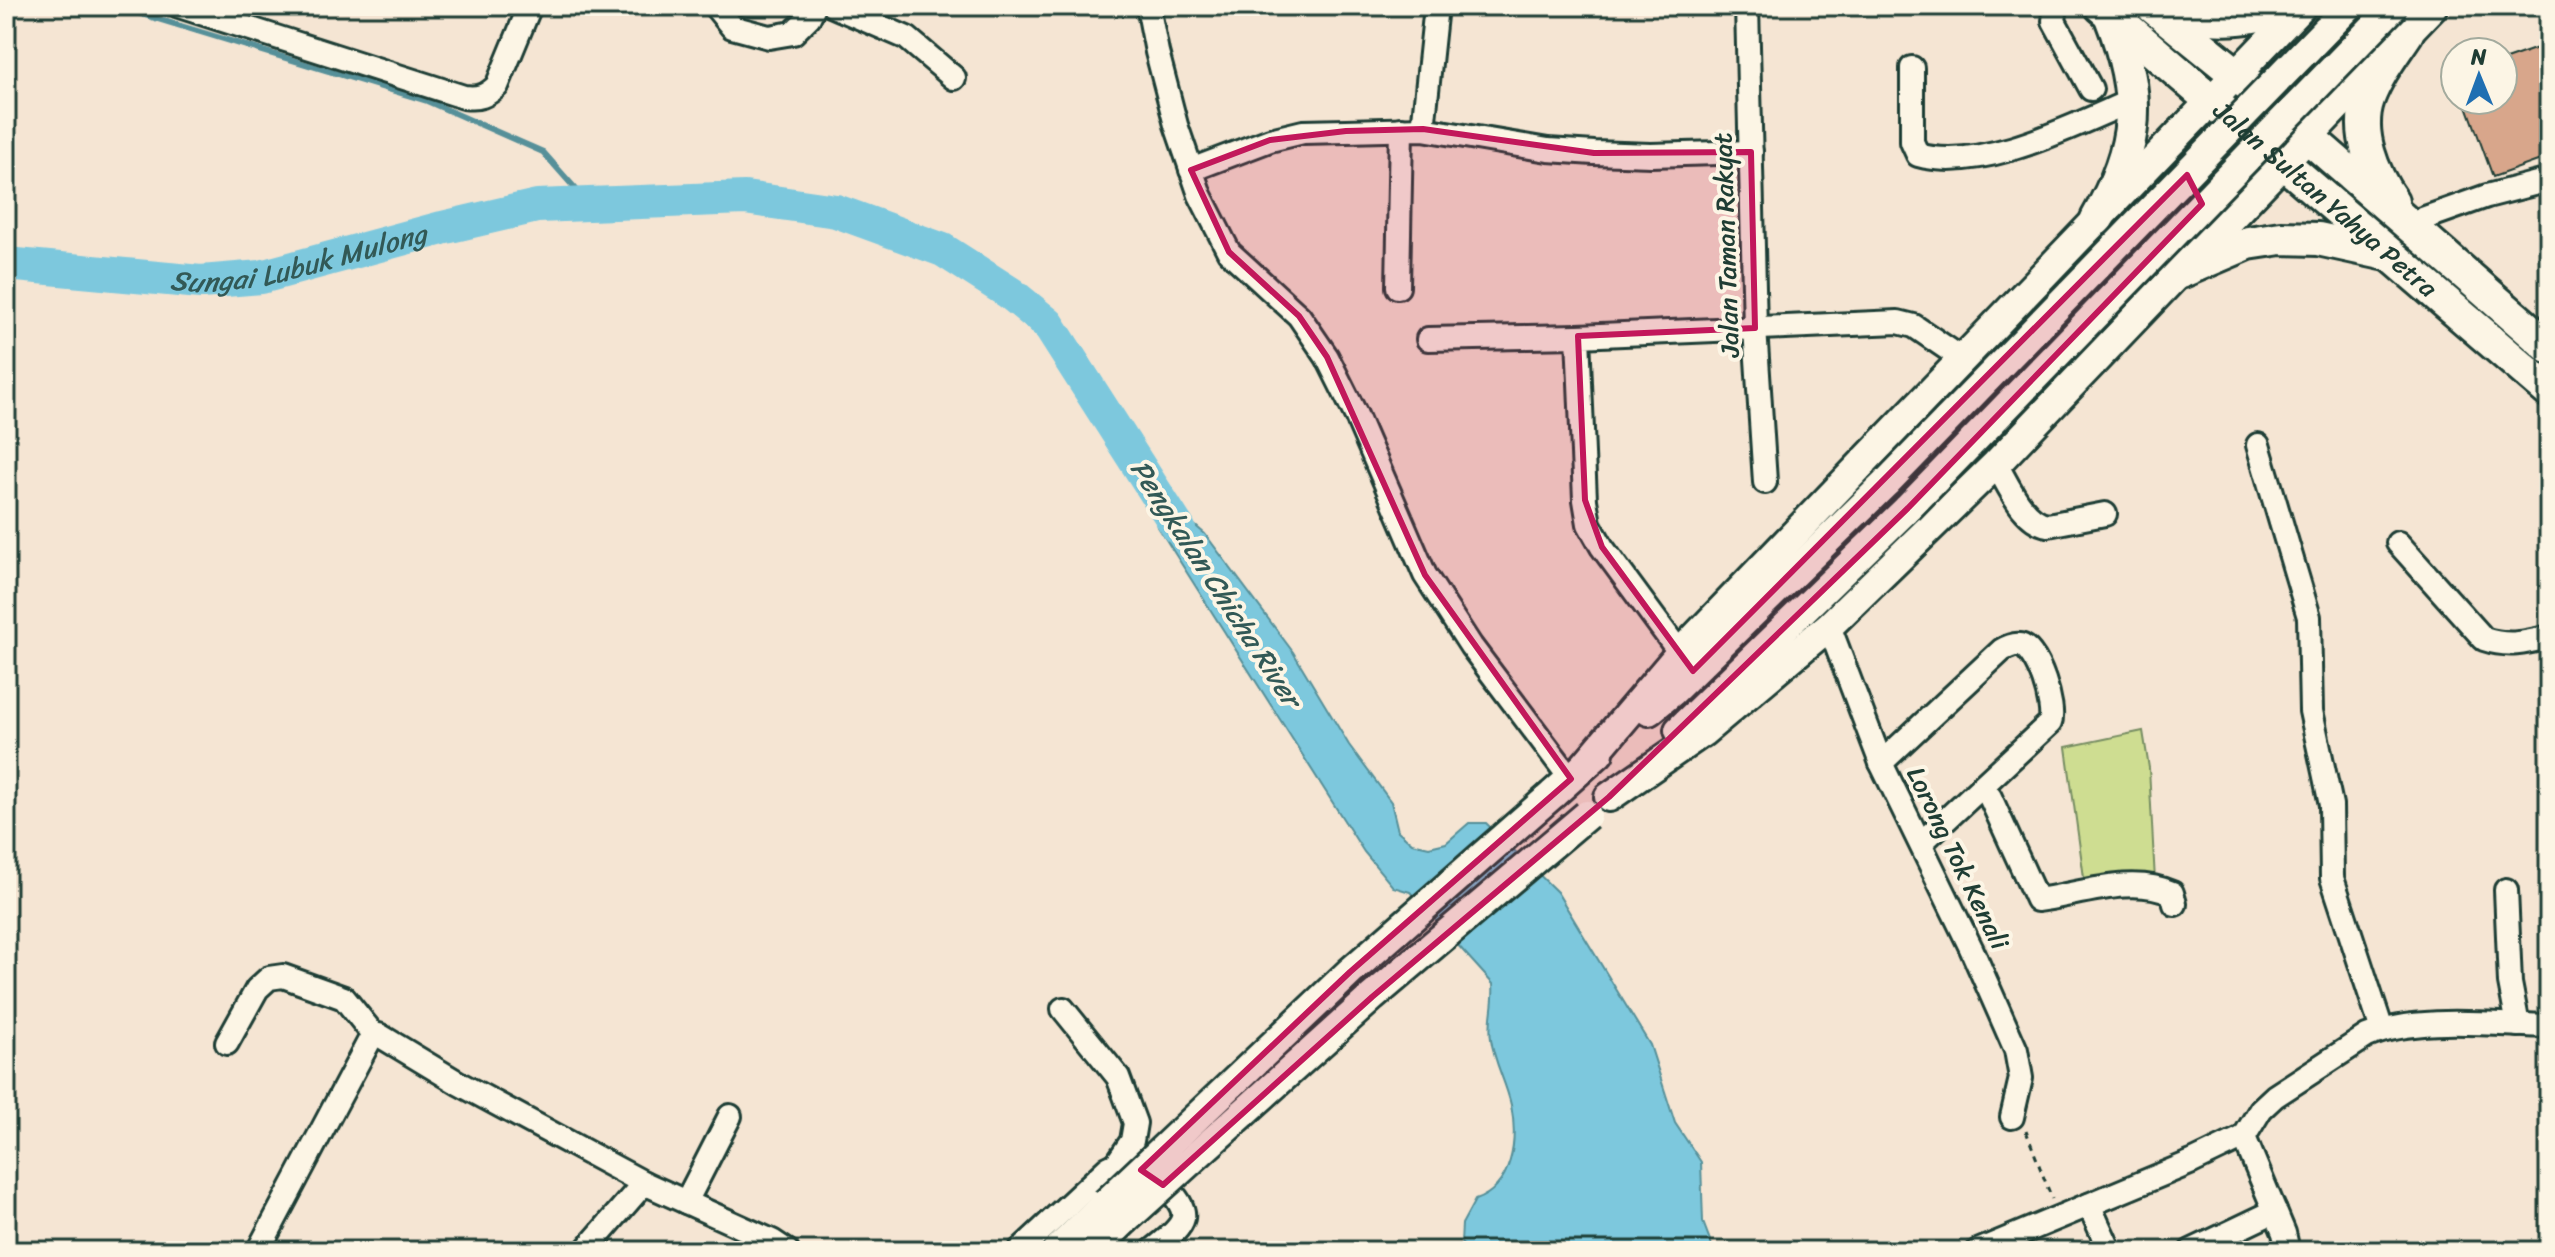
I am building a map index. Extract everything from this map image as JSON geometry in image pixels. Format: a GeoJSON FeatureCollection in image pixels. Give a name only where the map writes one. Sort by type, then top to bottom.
{"type":"FeatureCollection","features":[{"type":"Feature","properties":{"kind":"highway","name":"Jalan Sultan Yahya Petra"},"geometry":{"type":"LineString","coordinates":[[2152,6],[2236,74],[2549,347]]}},
{"type":"Feature","properties":{"kind":"highway"},"geometry":{"type":"LineString","coordinates":[[2165,6],[2203,19],[2237,18],[2272,12],[2282,17]]}},
{"type":"Feature","properties":{"kind":"highway","name":"Jalan Sultan Yahya Petra"},"geometry":{"type":"LineString","coordinates":[[2105,9],[2549,391]]}},
{"type":"Feature","properties":{"kind":"highway"},"geometry":{"type":"LineString","coordinates":[[2097,219],[2113,192],[2123,166],[2131,135],[2133,100],[2129,66],[2105,9]]}},
{"type":"Feature","properties":{"kind":"highway"},"geometry":{"type":"LineString","coordinates":[[2400,20],[2367,102],[2365,129],[2377,178],[2408,224]]}},
{"type":"Feature","properties":{"kind":"highway"},"geometry":{"type":"LineString","coordinates":[[2180,272],[2248,243],[2281,238],[2318,239],[2390,255]]}},
{"type":"Feature","properties":{"kind":"main road"},"geometry":{"type":"LineString","coordinates":[[1569,780],[1680,653],[2236,74],[2282,17],[2302,6]]}},
{"type":"Feature","properties":{"kind":"main road"},"geometry":{"type":"LineString","coordinates":[[1093,1251],[1115,1212],[1350,972],[1672,692],[1887,482],[2349,6]]}},
{"type":"Feature","properties":{"kind":"main road"},"geometry":{"type":"LineString","coordinates":[[1609,797],[1908,508],[2400,20],[2433,6]]}},
{"type":"Feature","properties":{"kind":"main road"},"geometry":{"type":"LineString","coordinates":[[2282,17],[2289,50],[2298,63],[2317,72],[2367,74]]}},
{"type":"Feature","properties":{"kind":"main road"},"geometry":{"type":"LineString","coordinates":[[1056,1251],[1115,1212],[1587,815],[1703,732],[1829,626],[1996,464],[2367,74],[2400,20]]}},
{"type":"Feature","properties":{"kind":"main road"},"geometry":{"type":"LineString","coordinates":[[2144,170],[2163,165],[2176,166],[2187,175],[2204,210],[2206,244]]}},
{"type":"Feature","properties":{"kind":"street"},"geometry":{"type":"LineString","coordinates":[[179,6],[477,99],[488,95],[497,86],[530,6]]}},
{"type":"Feature","properties":{"kind":"street"},"geometry":{"type":"LineString","coordinates":[[715,6],[732,27],[769,37],[793,33],[809,17],[814,6]]}},
{"type":"Feature","properties":{"kind":"street"},"geometry":{"type":"LineString","coordinates":[[833,6],[907,38],[954,78]]}},
{"type":"Feature","properties":{"kind":"street"},"geometry":{"type":"LineString","coordinates":[[1148,6],[1168,96],[1191,170],[1229,252],[1299,316],[1327,357],[1356,415],[1425,575],[1471,646],[1569,780]]}},
{"type":"Feature","properties":{"kind":"street"},"geometry":{"type":"LineString","coordinates":[[1398,287],[1412,129],[1436,6]]}},
{"type":"Feature","properties":{"kind":"street","name":"Jalan Taman Rakyat"},"geometry":{"type":"LineString","coordinates":[[1747,6],[1755,328],[1765,482]]}},
{"type":"Feature","properties":{"kind":"street"},"geometry":{"type":"LineString","coordinates":[[2055,6],[2054,21],[2091,89]]}},
{"type":"Feature","properties":{"kind":"street"},"geometry":{"type":"LineString","coordinates":[[1912,68],[1912,142],[1918,155],[1931,159],[1970,157],[2025,146],[2133,100]]}},
{"type":"Feature","properties":{"kind":"street"},"geometry":{"type":"LineString","coordinates":[[1191,170],[1270,140],[1303,132],[1412,129],[1548,150],[1651,155],[1751,152]]}},
{"type":"Feature","properties":{"kind":"street"},"geometry":{"type":"LineString","coordinates":[[2408,224],[2487,196],[2549,180]]}},
{"type":"Feature","properties":{"kind":"street"},"geometry":{"type":"LineString","coordinates":[[1428,339],[1578,336],[1898,322],[1914,326],[1964,360]]}},
{"type":"Feature","properties":{"kind":"street"},"geometry":{"type":"LineString","coordinates":[[1578,336],[1585,500],[1589,524],[1602,547],[1680,653]]}},
{"type":"Feature","properties":{"kind":"street"},"geometry":{"type":"LineString","coordinates":[[2258,445],[2309,617],[2311,711],[2331,805],[2332,878],[2382,1030]]}},
{"type":"Feature","properties":{"kind":"street"},"geometry":{"type":"LineString","coordinates":[[1996,464],[2028,516],[2039,524],[2105,514]]}},
{"type":"Feature","properties":{"kind":"street"},"geometry":{"type":"LineString","coordinates":[[2398,543],[2484,639],[2502,645],[2518,645],[2549,637]]}},
{"type":"Feature","properties":{"kind":"street","name":"Lorong Tok Kenali"},"geometry":{"type":"LineString","coordinates":[[1829,626],[1881,763],[2016,1050],[2021,1078],[2012,1117]]}},
{"type":"Feature","properties":{"kind":"street"},"geometry":{"type":"LineString","coordinates":[[1881,763],[2002,650],[2011,645],[2021,645],[2030,650],[2052,706],[2052,718],[2047,728],[1921,843]]}},
{"type":"Feature","properties":{"kind":"street"},"geometry":{"type":"LineString","coordinates":[[1982,787],[1990,797],[2037,900],[2119,887],[2150,886],[2172,893],[2175,904]]}},
{"type":"Feature","properties":{"kind":"street"},"geometry":{"type":"LineString","coordinates":[[2506,890],[2510,983],[2518,1025]]}},
{"type":"Feature","properties":{"kind":"street"},"geometry":{"type":"LineString","coordinates":[[227,1043],[257,989],[269,978],[283,976],[344,998],[373,1034],[460,1084],[644,1183],[772,1241],[787,1251]]}},
{"type":"Feature","properties":{"kind":"street"},"geometry":{"type":"LineString","coordinates":[[1019,1251],[1117,1163],[1132,1141],[1135,1123],[1118,1077],[1063,1009]]}},
{"type":"Feature","properties":{"kind":"street"},"geometry":{"type":"LineString","coordinates":[[1978,1251],[2244,1137],[2261,1109],[2275,1096],[2367,1036],[2382,1030],[2427,1024],[2549,1026]]}},
{"type":"Feature","properties":{"kind":"street"},"geometry":{"type":"LineString","coordinates":[[258,1251],[373,1034]]}},
{"type":"Feature","properties":{"kind":"street"},"geometry":{"type":"LineString","coordinates":[[686,1202],[730,1116]]}},
{"type":"Feature","properties":{"kind":"street"},"geometry":{"type":"LineString","coordinates":[[2244,1137],[2288,1251]]}},
{"type":"Feature","properties":{"kind":"street"},"geometry":{"type":"LineString","coordinates":[[1117,1163],[1137,1167],[1177,1196],[1182,1207],[1183,1219],[1177,1228],[1152,1251]]}},
{"type":"Feature","properties":{"kind":"street"},"geometry":{"type":"LineString","coordinates":[[585,1251],[644,1183]]}},
{"type":"Feature","properties":{"kind":"street"},"geometry":{"type":"LineString","coordinates":[[2089,1205],[2110,1251]]}},
{"type":"Feature","properties":{"kind":"street"},"geometry":{"type":"LineString","coordinates":[[2191,1251],[2275,1211]]}},
{"type":"Feature","properties":{"kind":"path"},"geometry":{"type":"LineString","coordinates":[[2012,1117],[2024,1126],[2059,1218]]}},
{"type":"Feature","properties":{"kind":"highlighted area"},"geometry":{"type":"Polygon","coordinates":[[[1423,129],[1594,153],[1751,152],[1755,328],[1578,336],[1585,500],[1602,547],[1693,671],[2187,175],[2202,204],[1908,508],[1609,797],[1372,997],[1163,1185],[1141,1170],[1350,972],[1571,779],[1425,575],[1327,357],[1299,316],[1229,252],[1191,170],[1270,140],[1346,131],[1423,129]]]}},
{"type":"Feature","properties":{"kind":"green space"},"geometry":{"type":"Polygon","coordinates":[[[2143,731],[2149,768],[2155,881],[2085,885],[2066,747],[2143,731]]]}},
{"type":"Feature","properties":{"kind":"water"},"geometry":{"type":"Polygon","coordinates":[[[1151,488],[1205,534],[1293,652],[1349,745],[1391,802],[1398,831],[1412,843],[1429,847],[1446,843],[1469,823],[1486,823],[1557,892],[1650,1045],[1675,1123],[1701,1162],[1703,1222],[1714,1251],[1470,1251],[1461,1243],[1462,1224],[1475,1200],[1498,1185],[1513,1147],[1511,1105],[1491,1039],[1493,984],[1410,892],[1393,887],[1364,852],[1158,527],[1151,488]]]}},
{"type":"Feature","properties":{"kind":"building"},"geometry":{"type":"Polygon","coordinates":[[[2549,44],[2549,157],[2493,177],[2471,116],[2519,116],[2519,54],[2549,44]]]}},
{"type":"Feature","properties":{"kind":"waterway"},"geometry":{"type":"LineString","coordinates":[[115,6],[427,101],[543,152],[589,204]]}},
{"type":"Feature","properties":{"kind":"waterway","name":"Pengkalan Chicha River"},"geometry":{"type":"LineString","coordinates":[[6,264],[201,282],[261,277],[537,206],[745,198],[836,211],[943,250],[1010,293],[1048,324],[1179,529]]}},
{"type":"Feature","properties":{"kind":"water label","name":"Sungai Lubuk Mulong"},"geometry":{"type":"Point","coordinates":[299,255]}}]}
